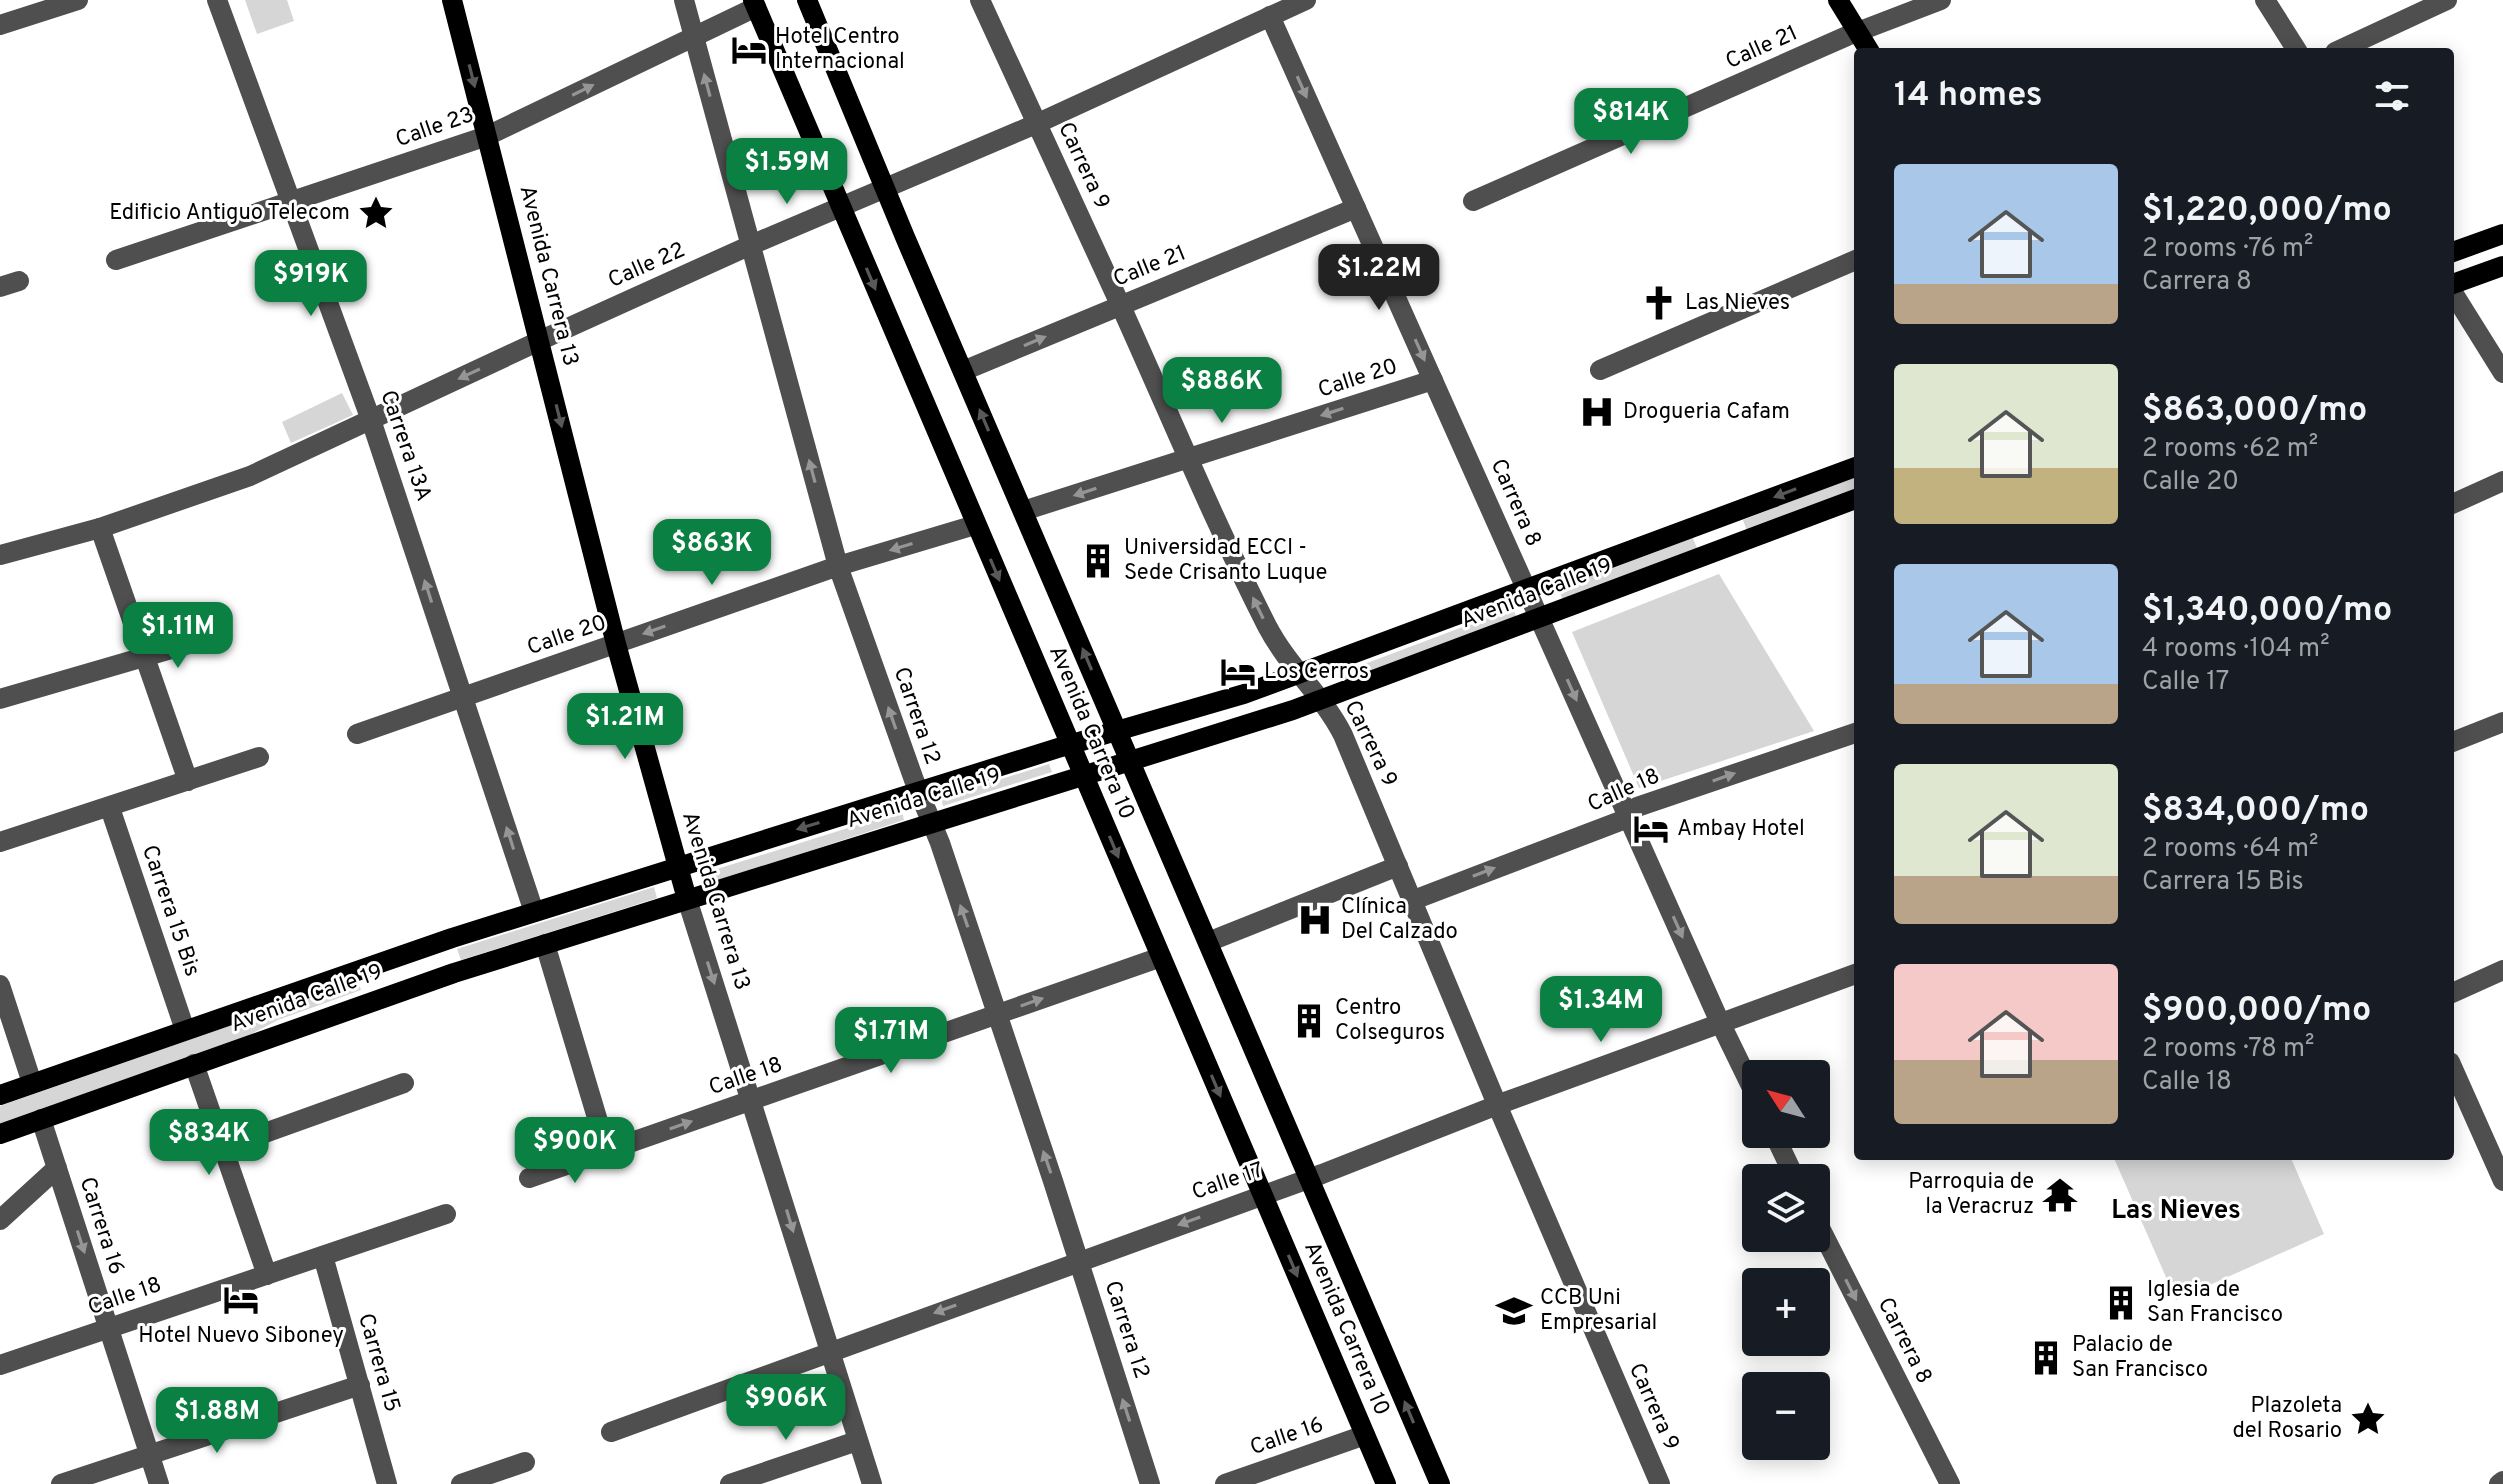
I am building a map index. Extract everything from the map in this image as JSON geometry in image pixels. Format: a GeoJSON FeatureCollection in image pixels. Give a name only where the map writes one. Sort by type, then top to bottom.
{"type":"FeatureCollection","features":[{"type":"Feature","properties":{"kind":"main road","name":"Avenida Carrera 13"},"geometry":{"type":"LineString","coordinates":[[452,0],[616,644],[687,899]]}},
{"type":"Feature","properties":{"kind":"main road","name":"Avenida Carrera 10"},"geometry":{"type":"LineString","coordinates":[[807,0],[885,189],[1440,1484]]}},
{"type":"Feature","properties":{"kind":"main road"},"geometry":{"type":"LineString","coordinates":[[1838,0],[1868,48]]}},
{"type":"Feature","properties":{"kind":"main road","name":"Avenida Carrera 10"},"geometry":{"type":"LineString","coordinates":[[754,3],[1386,1484]]}},
{"type":"Feature","properties":{"kind":"main road"},"geometry":{"type":"LineString","coordinates":[[2454,252],[2503,234]]}},
{"type":"Feature","properties":{"kind":"main road"},"geometry":{"type":"LineString","coordinates":[[2454,284],[2503,266]]}},
{"type":"Feature","properties":{"kind":"main road","name":"Avenida Calle 19"},"geometry":{"type":"LineString","coordinates":[[0,1095],[373,964],[534,912],[1069,744],[1236,697],[1854,467]]}},
{"type":"Feature","properties":{"kind":"main road","name":"Avenida Calle 19"},"geometry":{"type":"LineString","coordinates":[[0,1134],[384,996],[1320,700],[1854,500]]}},
{"type":"Feature","properties":{"kind":"street"},"geometry":{"type":"LineString","coordinates":[[0,25],[78,0]]}},
{"type":"Feature","properties":{"kind":"street","name":"Carrera 13A"},"geometry":{"type":"LineString","coordinates":[[217,0],[371,420],[534,912]]}},
{"type":"Feature","properties":{"kind":"street","name":"Carrera 12"},"geometry":{"type":"LineString","coordinates":[[684,0],[838,566],[918,792],[932,822],[1150,1484]]}},
{"type":"Feature","properties":{"kind":"street","name":"Carrera 9"},"geometry":{"type":"LineString","coordinates":[[980,0],[1187,459],[1267,626],[1289,664],[1320,700],[1343,735],[1660,1484]]}},
{"type":"Feature","properties":{"kind":"street","name":"Calle 22"},"geometry":{"type":"LineString","coordinates":[[0,554],[100,528],[222,488],[751,245],[1036,124],[1306,0]]}},
{"type":"Feature","properties":{"kind":"street","name":"Calle 21"},"geometry":{"type":"LineString","coordinates":[[1473,201],[1858,32],[1941,0]]}},
{"type":"Feature","properties":{"kind":"street"},"geometry":{"type":"LineString","coordinates":[[2265,0],[2295,48]]}},
{"type":"Feature","properties":{"kind":"street"},"geometry":{"type":"LineString","coordinates":[[2344,48],[2447,0]]}},
{"type":"Feature","properties":{"kind":"street","name":"Calle 23"},"geometry":{"type":"LineString","coordinates":[[116,260],[487,136],[694,36],[754,3]]}},
{"type":"Feature","properties":{"kind":"street","name":"Carrera 8"},"geometry":{"type":"LineString","coordinates":[[1270,16],[1718,1018],[1742,1065]]}},
{"type":"Feature","properties":{"kind":"street","name":"Calle 21"},"geometry":{"type":"LineString","coordinates":[[963,371],[1356,208]]}},
{"type":"Feature","properties":{"kind":"street"},"geometry":{"type":"LineString","coordinates":[[1600,370],[1854,261]]}},
{"type":"Feature","properties":{"kind":"street"},"geometry":{"type":"LineString","coordinates":[[2454,293],[2503,373]]}},
{"type":"Feature","properties":{"kind":"street","name":"Calle 20"},"geometry":{"type":"LineString","coordinates":[[1023,511],[1433,380]]}},
{"type":"Feature","properties":{"kind":"street"},"geometry":{"type":"LineString","coordinates":[[2454,503],[2503,481]]}},
{"type":"Feature","properties":{"kind":"street","name":"Calle 20"},"geometry":{"type":"LineString","coordinates":[[357,734],[838,566],[975,525]]}},
{"type":"Feature","properties":{"kind":"street"},"geometry":{"type":"LineString","coordinates":[[100,528],[188,781]]}},
{"type":"Feature","properties":{"kind":"street"},"geometry":{"type":"LineString","coordinates":[[0,699],[199,641]]}},
{"type":"Feature","properties":{"kind":"street"},"geometry":{"type":"LineString","coordinates":[[2454,741],[2503,722]]}},
{"type":"Feature","properties":{"kind":"street","name":"Calle 18"},"geometry":{"type":"LineString","coordinates":[[1411,901],[1623,820],[1627,813],[1854,733]]}},
{"type":"Feature","properties":{"kind":"street"},"geometry":{"type":"LineString","coordinates":[[0,842],[259,757]]}},
{"type":"Feature","properties":{"kind":"street","name":"Carrera 15 Bis"},"geometry":{"type":"LineString","coordinates":[[110,808],[185,1030]]}},
{"type":"Feature","properties":{"kind":"street"},"geometry":{"type":"LineString","coordinates":[[1208,942],[1398,866]]}},
{"type":"Feature","properties":{"kind":"street","name":"Avenida Carrera 13"},"geometry":{"type":"LineString","coordinates":[[687,899],[872,1484]]}},
{"type":"Feature","properties":{"kind":"street"},"geometry":{"type":"LineString","coordinates":[[545,944],[607,1151]]}},
{"type":"Feature","properties":{"kind":"street","name":"Calle 18"},"geometry":{"type":"LineString","coordinates":[[529,1178],[1161,957]]}},
{"type":"Feature","properties":{"kind":"street"},"geometry":{"type":"LineString","coordinates":[[2454,992],[2503,970]]}},
{"type":"Feature","properties":{"kind":"street","name":"Calle 17"},"geometry":{"type":"LineString","coordinates":[[611,1432],[1310,1179],[1854,974]]}},
{"type":"Feature","properties":{"kind":"street"},"geometry":{"type":"LineString","coordinates":[[0,985],[32,1083]]}},
{"type":"Feature","properties":{"kind":"street"},"geometry":{"type":"LineString","coordinates":[[194,1064],[267,1275]]}},
{"type":"Feature","properties":{"kind":"street"},"geometry":{"type":"LineString","coordinates":[[2454,1071],[2503,1181]]}},
{"type":"Feature","properties":{"kind":"street"},"geometry":{"type":"LineString","coordinates":[[223,1148],[404,1083]]}},
{"type":"Feature","properties":{"kind":"street","name":"Carrera 16"},"geometry":{"type":"LineString","coordinates":[[41,1119],[159,1484]]}},
{"type":"Feature","properties":{"kind":"street"},"geometry":{"type":"LineString","coordinates":[[0,1220],[57,1168]]}},
{"type":"Feature","properties":{"kind":"street","name":"Calle 18"},"geometry":{"type":"LineString","coordinates":[[0,1365],[446,1214]]}},
{"type":"Feature","properties":{"kind":"street","name":"Carrera 8"},"geometry":{"type":"LineString","coordinates":[[1830,1248],[1950,1484]]}},
{"type":"Feature","properties":{"kind":"street","name":"Carrera 15"},"geometry":{"type":"LineString","coordinates":[[323,1256],[387,1484]]}},
{"type":"Feature","properties":{"kind":"street"},"geometry":{"type":"LineString","coordinates":[[61,1484],[360,1385]]}},
{"type":"Feature","properties":{"kind":"street","name":"Calle 16"},"geometry":{"type":"LineString","coordinates":[[1225,1484],[1365,1435]]}},
{"type":"Feature","properties":{"kind":"street"},"geometry":{"type":"LineString","coordinates":[[730,1484],[857,1441]]}},
{"type":"Feature","properties":{"kind":"street"},"geometry":{"type":"LineString","coordinates":[[461,1484],[525,1462]]}},
{"type":"Feature","properties":{"kind":"shaded area"},"geometry":{"type":"Polygon","coordinates":[[[245,0],[287,0],[294,21],[257,34],[245,0]]]}},
{"type":"Feature","properties":{"kind":"shaded area"},"geometry":{"type":"Polygon","coordinates":[[[342,393],[353,415],[291,443],[282,422],[342,393]]]}},
{"type":"Feature","properties":{"kind":"shaded area"},"geometry":{"type":"Polygon","coordinates":[[[1854,477],[1854,490],[1747,531],[1743,520],[1854,477]]]}},
{"type":"Feature","properties":{"kind":"shaded area"},"geometry":{"type":"Polygon","coordinates":[[[1692,536],[1697,548],[1563,600],[1558,588],[1692,536]]]}},
{"type":"Feature","properties":{"kind":"shaded area"},"geometry":{"type":"Polygon","coordinates":[[[1719,574],[1814,731],[1639,788],[1572,632],[1719,574]]]}},
{"type":"Feature","properties":{"kind":"shaded area"},"geometry":{"type":"Polygon","coordinates":[[[1513,608],[1517,619],[1342,685],[1338,674],[1513,608]]]}},
{"type":"Feature","properties":{"kind":"shaded area"},"geometry":{"type":"Polygon","coordinates":[[[1049,764],[1052,772],[943,806],[941,798],[1049,764]]]}},
{"type":"Feature","properties":{"kind":"shaded area"},"geometry":{"type":"Polygon","coordinates":[[[902,811],[904,820],[715,882],[711,871],[902,811]]]}},
{"type":"Feature","properties":{"kind":"shaded area"},"geometry":{"type":"Polygon","coordinates":[[[654,887],[657,898],[461,960],[457,949],[654,887]]]}},
{"type":"Feature","properties":{"kind":"shaded area"},"geometry":{"type":"Polygon","coordinates":[[[358,981],[361,990],[278,1020],[238,1041],[0,1124],[0,1106],[358,981]]]}},
{"type":"Feature","properties":{"kind":"shaded area"},"geometry":{"type":"Polygon","coordinates":[[[2115,1160],[2292,1160],[2324,1234],[2176,1300],[2115,1160]]]}},
{"type":"Feature","properties":{"kind":"place","name":"Hotel Centro Internacional"},"geometry":{"type":"Point","coordinates":[749,50]}},
{"type":"Feature","properties":{"kind":"place","name":"Edificio Antiguo Telecom"},"geometry":{"type":"Point","coordinates":[376,213]}},
{"type":"Feature","properties":{"kind":"place","name":"Las Nieves"},"geometry":{"type":"Point","coordinates":[1659,303]}},
{"type":"Feature","properties":{"kind":"place","name":"Drogueria Cafam"},"geometry":{"type":"Point","coordinates":[1597,412]}},
{"type":"Feature","properties":{"kind":"place","name":"Universidad ECCI - Sede Crisanto Luque"},"geometry":{"type":"Point","coordinates":[1098,561]}},
{"type":"Feature","properties":{"kind":"place","name":"Los Cerros"},"geometry":{"type":"Point","coordinates":[1238,672]}},
{"type":"Feature","properties":{"kind":"place","name":"Ambay Hotel"},"geometry":{"type":"Point","coordinates":[1651,829]}},
{"type":"Feature","properties":{"kind":"place","name":"Clínica Del Calzado"},"geometry":{"type":"Point","coordinates":[1315,920]}},
{"type":"Feature","properties":{"kind":"place","name":"Centro Colseguros"},"geometry":{"type":"Point","coordinates":[1309,1021]}},
{"type":"Feature","properties":{"kind":"place","name":"Parroquia de la Veracruz"},"geometry":{"type":"Point","coordinates":[2060,1195]}},
{"type":"Feature","properties":{"kind":"place","name":"Hotel Nuevo Siboney"},"geometry":{"type":"Point","coordinates":[241,1300]}},
{"type":"Feature","properties":{"kind":"place","name":"Iglesia de San Francisco"},"geometry":{"type":"Point","coordinates":[2121,1303]}},
{"type":"Feature","properties":{"kind":"place","name":"CCB Uni Empresarial"},"geometry":{"type":"Point","coordinates":[1514,1311]}},
{"type":"Feature","properties":{"kind":"place","name":"Palacio de San Francisco"},"geometry":{"type":"Point","coordinates":[2046,1358]}},
{"type":"Feature","properties":{"kind":"place","name":"Plazoleta del Rosario"},"geometry":{"type":"Point","coordinates":[2368,1419]}},
{"type":"Feature","properties":{"kind":"district","name":"Las Nieves"},"geometry":{"type":"Point","coordinates":[2176,1211]}}]}
